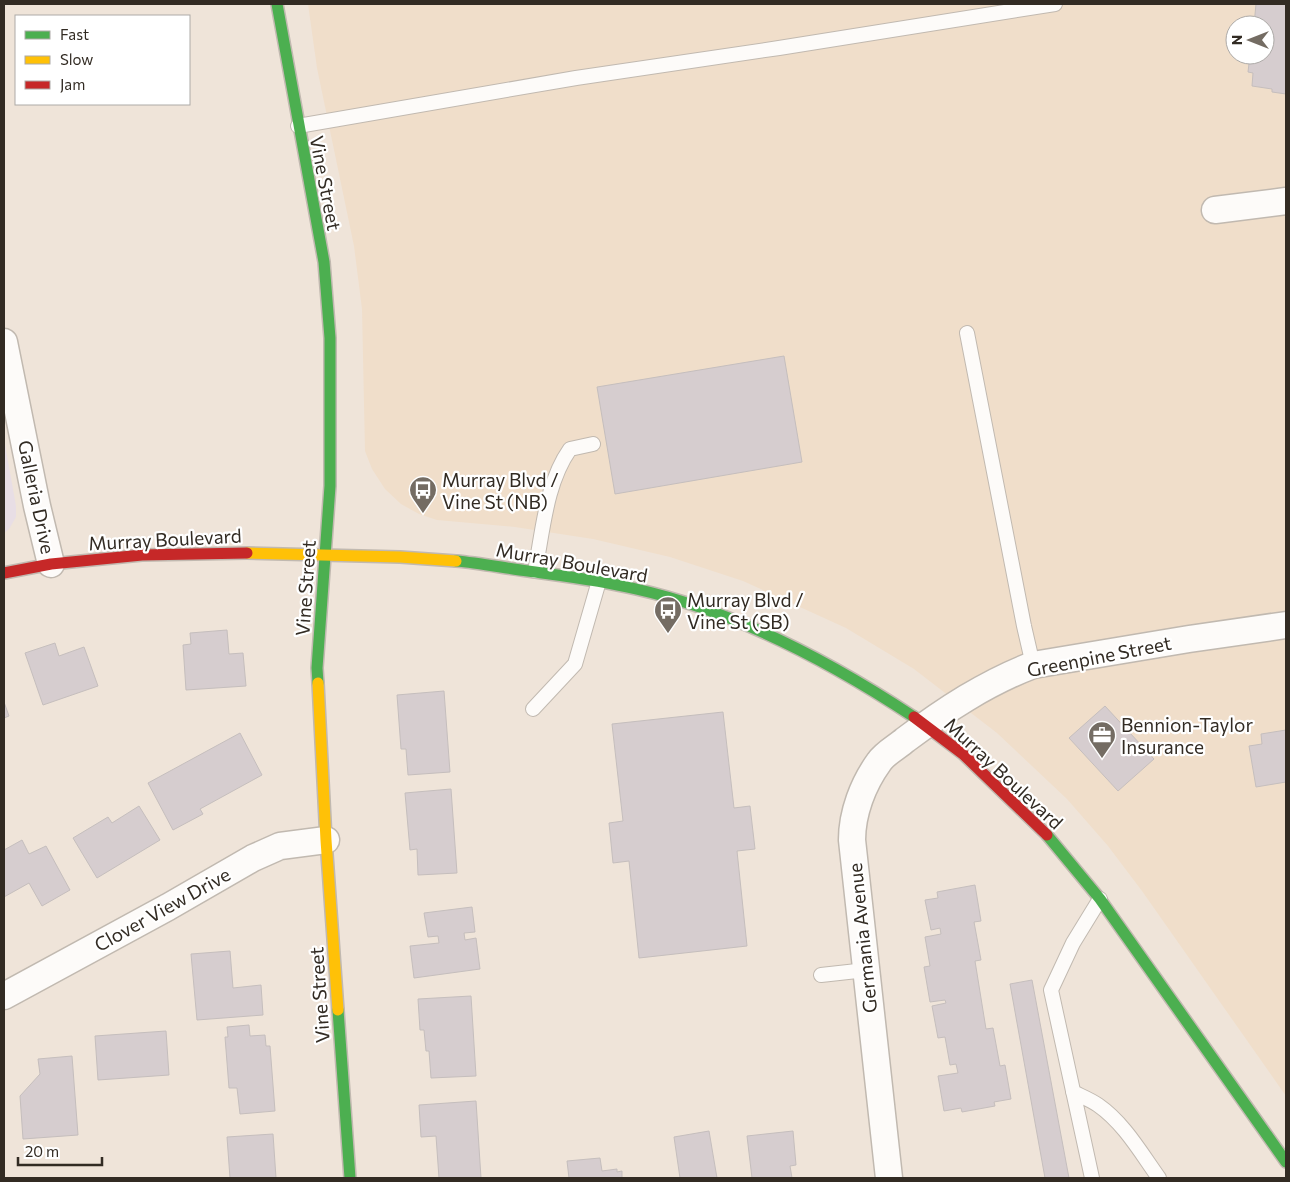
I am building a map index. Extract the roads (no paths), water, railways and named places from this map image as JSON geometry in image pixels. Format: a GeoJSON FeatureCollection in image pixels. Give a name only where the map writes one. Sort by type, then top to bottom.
{"type":"FeatureCollection","features":[{"type":"Feature","properties":{"kind":"main road","name":"Vine Street"},"geometry":{"type":"LineString","coordinates":[[277,4],[324,262],[330,338],[331,472],[317,668],[326,840],[350,1178]]}},
{"type":"Feature","properties":{"kind":"main road","name":"Murray Boulevard"},"geometry":{"type":"LineString","coordinates":[[4,574],[51,564],[142,555],[325,553],[463,562],[599,580],[683,602],[754,628],[815,658],[875,691],[926,725],[963,754],[1039,826],[1100,899],[1286,1162]]}},
{"type":"Feature","properties":{"kind":"street"},"geometry":{"type":"LineString","coordinates":[[1214,210],[1286,201]]}},
{"type":"Feature","properties":{"kind":"street","name":"Galleria Drive"},"geometry":{"type":"LineString","coordinates":[[4,342],[37,506],[51,564]]}},
{"type":"Feature","properties":{"kind":"street","name":"Greenpine Street"},"geometry":{"type":"LineString","coordinates":[[926,725],[984,687],[1009,674],[1033,666],[1189,639],[1286,626]]}},
{"type":"Feature","properties":{"kind":"street","name":"Germania Avenue"},"geometry":{"type":"LineString","coordinates":[[889,1178],[852,828],[855,814],[868,781],[880,761],[926,725]]}},
{"type":"Feature","properties":{"kind":"street","name":"Clover View Drive"},"geometry":{"type":"LineString","coordinates":[[4,996],[168,907],[252,858],[280,846],[326,840]]}},
{"type":"Feature","properties":{"kind":"lane"},"geometry":{"type":"LineString","coordinates":[[298,126],[576,78],[1055,4]]}},
{"type":"Feature","properties":{"kind":"lane"},"geometry":{"type":"LineString","coordinates":[[967,333],[1033,666]]}},
{"type":"Feature","properties":{"kind":"lane"},"geometry":{"type":"LineString","coordinates":[[535,571],[553,481],[561,463],[570,449],[593,444]]}},
{"type":"Feature","properties":{"kind":"lane"},"geometry":{"type":"LineString","coordinates":[[533,709],[575,664],[599,580]]}},
{"type":"Feature","properties":{"kind":"lane"},"geometry":{"type":"LineString","coordinates":[[1092,1178],[1051,990],[1073,943],[1100,899]]}},
{"type":"Feature","properties":{"kind":"lane"},"geometry":{"type":"LineString","coordinates":[[821,976],[866,970]]}},
{"type":"Feature","properties":{"kind":"lane"},"geometry":{"type":"LineString","coordinates":[[1073,1092],[1097,1105],[1115,1119],[1159,1178]]}},
{"type":"Feature","properties":{"kind":"place","name":"Murray Blvd / Vine St (NB)"},"geometry":{"type":"Point","coordinates":[423,514]}},
{"type":"Feature","properties":{"kind":"place","name":"Murray Blvd / Vine St (SB)"},"geometry":{"type":"Point","coordinates":[668,634]}},
{"type":"Feature","properties":{"kind":"place","name":"Bennion-Taylor Insurance"},"geometry":{"type":"Point","coordinates":[1102,759]}}]}
